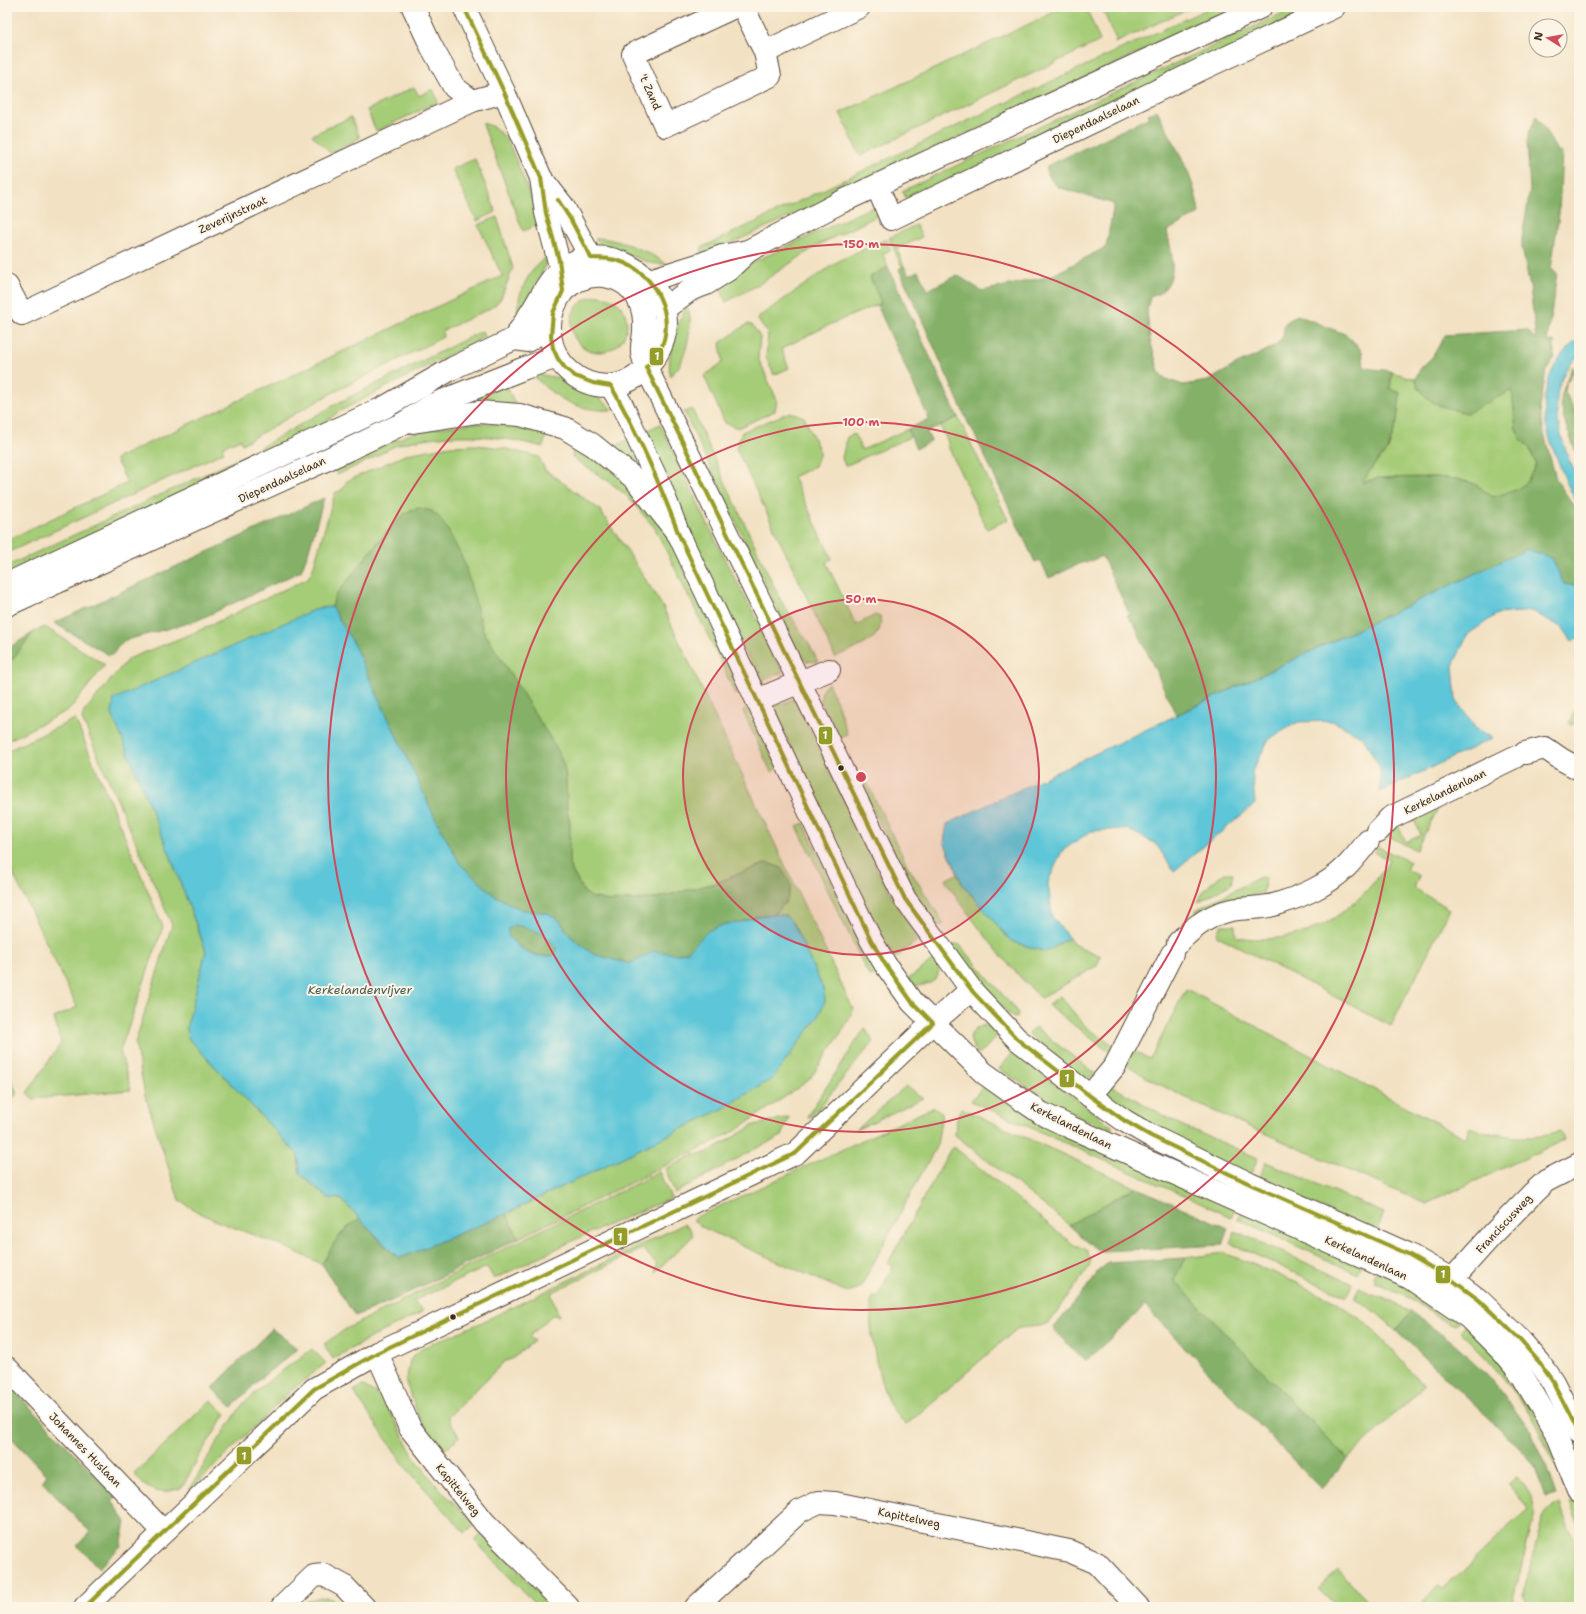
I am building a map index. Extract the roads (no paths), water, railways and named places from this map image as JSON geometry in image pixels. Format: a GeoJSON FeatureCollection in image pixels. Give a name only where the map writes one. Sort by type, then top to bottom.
{"type":"FeatureCollection","features":[{"type":"Feature","properties":{"kind":"street"},"geometry":{"type":"LineString","coordinates":[[413,7],[431,46],[454,87],[472,101]]}},
{"type":"Feature","properties":{"kind":"street"},"geometry":{"type":"LineString","coordinates":[[464,7],[504,92],[541,178],[563,206],[591,258]]}},
{"type":"Feature","properties":{"kind":"street","name":"'t Zand"},"geometry":{"type":"LineString","coordinates":[[734,7],[633,54],[665,126],[770,76],[765,52]]}},
{"type":"Feature","properties":{"kind":"street"},"geometry":{"type":"LineString","coordinates":[[743,7],[765,52],[859,7]]}},
{"type":"Feature","properties":{"kind":"street"},"geometry":{"type":"LineString","coordinates":[[664,309],[690,290],[706,284],[728,270],[748,251],[841,202],[1261,7]]}},
{"type":"Feature","properties":{"kind":"street","name":"Diependaalselaan"},"geometry":{"type":"LineString","coordinates":[[877,186],[892,219],[1204,68],[1334,7]]}},
{"type":"Feature","properties":{"kind":"street","name":"Zeverijnstraat"},"geometry":{"type":"LineString","coordinates":[[7,286],[22,314],[472,101],[504,92]]}},
{"type":"Feature","properties":{"kind":"street"},"geometry":{"type":"LineString","coordinates":[[541,178],[546,213],[561,270],[563,291]]}},
{"type":"Feature","properties":{"kind":"street"},"geometry":{"type":"LineString","coordinates":[[629,286],[698,266],[722,256],[748,251]]}},
{"type":"Feature","properties":{"kind":"street"},"geometry":{"type":"LineString","coordinates":[[514,339],[521,325],[532,312],[551,280],[561,270],[579,260],[591,258],[619,262],[640,272],[650,281],[661,298],[664,309],[666,321],[663,343],[659,353],[646,368],[639,375],[629,380],[611,386],[597,385],[575,376],[562,365],[550,339],[550,324],[557,300],[563,291],[572,284],[592,276],[614,278],[629,286],[641,302],[644,311],[642,353],[646,368]]}},
{"type":"Feature","properties":{"kind":"street","name":"Diependaalselaan"},"geometry":{"type":"LineString","coordinates":[[7,584],[385,407],[453,368],[514,339],[527,340],[538,334],[550,324]]}},
{"type":"Feature","properties":{"kind":"street","name":"Diependaalselaan"},"geometry":{"type":"LineString","coordinates":[[7,605],[402,424],[432,405],[525,368],[557,357]]}},
{"type":"Feature","properties":{"kind":"street","name":"Kerkelandenlaan"},"geometry":{"type":"LineString","coordinates":[[646,368],[905,899],[971,990],[1017,1039],[1090,1096],[1125,1121],[1151,1136],[1250,1184],[1408,1254],[1446,1289],[1470,1318],[1504,1352],[1522,1375],[1555,1431],[1579,1491]]}},
{"type":"Feature","properties":{"kind":"street","name":"Kerkelandenlaan"},"geometry":{"type":"LineString","coordinates":[[611,386],[622,405],[661,488],[679,535],[871,940],[885,964],[912,1002],[984,1073],[1041,1113],[1111,1146],[1410,1278],[1479,1300],[1519,1339],[1540,1363],[1553,1382],[1579,1433]]}},
{"type":"Feature","properties":{"kind":"street"},"geometry":{"type":"LineString","coordinates":[[402,424],[478,412],[520,415],[565,428],[593,445],[635,480],[679,535]]}},
{"type":"Feature","properties":{"kind":"street"},"geometry":{"type":"LineString","coordinates":[[757,700],[829,670]]}},
{"type":"Feature","properties":{"kind":"street","name":"Kerkelandenlaan"},"geometry":{"type":"LineString","coordinates":[[1090,1096],[1115,1066],[1175,948],[1191,930],[1216,914],[1231,910],[1276,904],[1304,895],[1316,889],[1346,867],[1390,818],[1520,755],[1545,748],[1579,769]]}},
{"type":"Feature","properties":{"kind":"street"},"geometry":{"type":"LineString","coordinates":[[85,1607],[314,1389],[377,1353],[796,1153],[933,1023],[971,990]]}},
{"type":"Feature","properties":{"kind":"street","name":"Franciscusweg"},"geometry":{"type":"LineString","coordinates":[[1446,1289],[1493,1234],[1534,1192],[1546,1182],[1579,1164]]}},
{"type":"Feature","properties":{"kind":"street","name":"Kapittelweg"},"geometry":{"type":"LineString","coordinates":[[377,1353],[410,1428],[484,1522],[568,1607]]}},
{"type":"Feature","properties":{"kind":"street","name":"Johannes Huslaan"},"geometry":{"type":"LineString","coordinates":[[7,1368],[163,1532]]}},
{"type":"Feature","properties":{"kind":"street","name":"Kapittelweg"},"geometry":{"type":"LineString","coordinates":[[696,1607],[800,1511],[819,1502],[843,1504],[1069,1551],[1097,1563],[1138,1607]]}},
{"type":"Feature","properties":{"kind":"street"},"geometry":{"type":"LineString","coordinates":[[282,1607],[314,1576],[324,1575],[344,1586],[364,1607]]}},
{"type":"Feature","properties":{"kind":"water"},"geometry":{"type":"Polygon","coordinates":[[[1579,339],[1579,355],[1569,366],[1562,378],[1558,390],[1557,416],[1563,443],[1578,479],[1579,506],[1567,483],[1551,442],[1545,419],[1544,406],[1548,380],[1553,368],[1560,357],[1579,339]]]}},
{"type":"Feature","properties":{"kind":"water"},"geometry":{"type":"Polygon","coordinates":[[[1527,549],[1552,558],[1564,584],[1579,586],[1579,637],[1572,641],[1563,628],[1532,611],[1497,614],[1467,635],[1453,666],[1456,700],[1476,729],[1493,738],[1380,792],[1380,768],[1363,737],[1333,721],[1298,722],[1269,739],[1252,771],[1255,804],[1174,871],[1156,844],[1127,829],[1091,831],[1062,851],[1048,882],[1052,917],[1069,938],[1046,952],[1011,941],[963,885],[944,842],[947,824],[1527,549]]]}},
{"type":"Feature","properties":{"kind":"water","name":"Kerkelandenvijver"},"geometry":{"type":"Polygon","coordinates":[[[332,607],[352,641],[436,820],[460,864],[495,896],[522,910],[548,913],[559,920],[571,937],[593,954],[630,964],[654,951],[678,954],[688,951],[708,931],[725,924],[738,923],[758,916],[775,914],[786,916],[793,923],[824,991],[825,1001],[818,1017],[773,1078],[724,1108],[506,1214],[400,1258],[394,1254],[341,1199],[328,1198],[300,1174],[298,1155],[188,1038],[187,1026],[206,951],[170,855],[112,714],[114,699],[318,608],[332,607]],[[514,925],[508,929],[508,935],[519,946],[538,955],[550,956],[555,954],[556,948],[543,934],[514,925]]]}}]}
